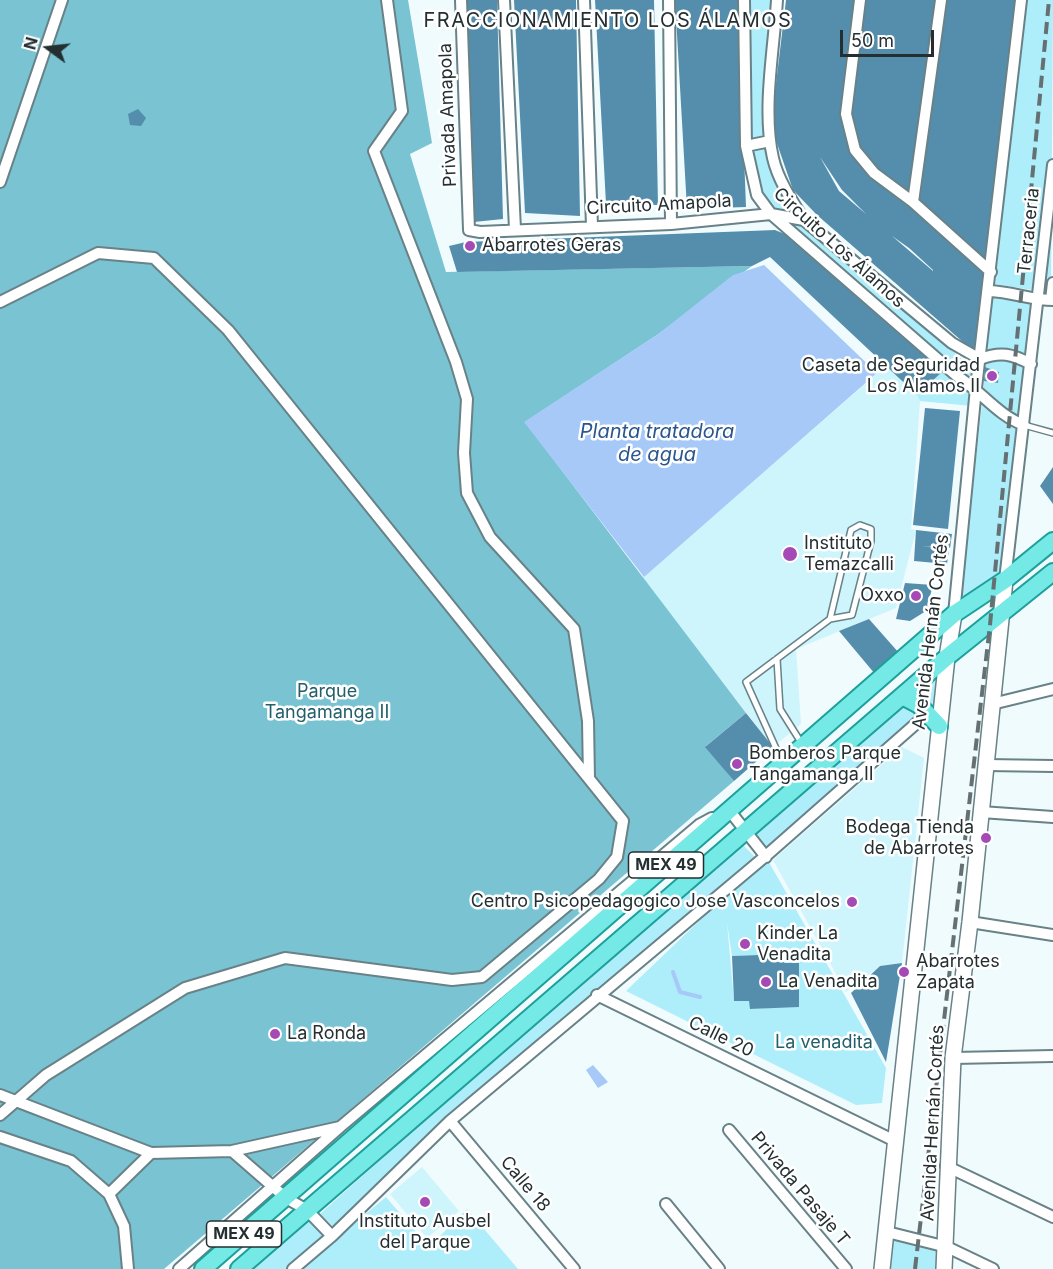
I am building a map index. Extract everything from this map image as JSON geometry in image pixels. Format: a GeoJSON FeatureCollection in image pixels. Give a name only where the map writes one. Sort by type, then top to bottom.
{"type":"FeatureCollection","features":[{"type":"Feature","properties":{"kind":"main road","name":"MEX 49"},"geometry":{"type":"LineString","coordinates":[[203,1269],[280,1193],[556,952],[729,810],[954,614],[1005,580],[1053,541]]}},
{"type":"Feature","properties":{"kind":"main road","name":"MEX 49"},"geometry":{"type":"LineString","coordinates":[[239,1269],[947,657],[1053,572]]}},
{"type":"Feature","properties":{"kind":"main road","name":"Avenida Hernán Cortés"},"geometry":{"type":"LineString","coordinates":[[944,1269],[953,1249],[946,1166],[953,1058],[970,922],[1005,580]]}},
{"type":"Feature","properties":{"kind":"main road","name":"Avenida Hernán Cortés"},"geometry":{"type":"LineString","coordinates":[[882,1269],[933,720],[954,614]]}},
{"type":"Feature","properties":{"kind":"main road"},"geometry":{"type":"LineString","coordinates":[[902,696],[918,705],[933,720]]}},
{"type":"Feature","properties":{"kind":"street"},"geometry":{"type":"LineString","coordinates":[[0,182],[62,0]]}},
{"type":"Feature","properties":{"kind":"street"},"geometry":{"type":"LineString","coordinates":[[387,0],[402,111],[374,151],[456,362],[467,399],[464,453],[467,493],[490,537],[574,629],[588,721],[589,779]]}},
{"type":"Feature","properties":{"kind":"street","name":"Privada Amapola"},"geometry":{"type":"LineString","coordinates":[[461,0],[469,230]]}},
{"type":"Feature","properties":{"kind":"street"},"geometry":{"type":"LineString","coordinates":[[504,0],[515,230]]}},
{"type":"Feature","properties":{"kind":"street"},"geometry":{"type":"LineString","coordinates":[[584,0],[592,226]]}},
{"type":"Feature","properties":{"kind":"street"},"geometry":{"type":"LineString","coordinates":[[669,0],[671,224]]}},
{"type":"Feature","properties":{"kind":"street","name":"Circuito Los Álamos"},"geometry":{"type":"LineString","coordinates":[[744,0],[746,146],[757,195],[771,214],[957,376],[976,388],[1009,420],[1024,425]]}},
{"type":"Feature","properties":{"kind":"street","name":"Circuito Los Álamos"},"geometry":{"type":"LineString","coordinates":[[777,0],[768,129],[778,170],[790,197],[804,220],[952,343],[980,358]]}},
{"type":"Feature","properties":{"kind":"street"},"geometry":{"type":"LineString","coordinates":[[860,0],[846,114],[855,150],[874,173],[913,202],[991,272]]}},
{"type":"Feature","properties":{"kind":"street"},"geometry":{"type":"LineString","coordinates":[[913,202],[941,0]]}},
{"type":"Feature","properties":{"kind":"street","name":"Avenida Hernán Cortés"},"geometry":{"type":"LineString","coordinates":[[954,614],[976,388],[990,291],[1020,0]]}},
{"type":"Feature","properties":{"kind":"street"},"geometry":{"type":"LineString","coordinates":[[746,146],[770,141]]}},
{"type":"Feature","properties":{"kind":"street","name":"Terraceria"},"geometry":{"type":"LineString","coordinates":[[1039,300],[1053,165]]}},
{"type":"Feature","properties":{"kind":"street","name":"Circuito Amapola"},"geometry":{"type":"LineString","coordinates":[[469,230],[480,232],[671,224],[771,214],[804,220]]}},
{"type":"Feature","properties":{"kind":"street"},"geometry":{"type":"LineString","coordinates":[[0,302],[98,253],[154,258],[228,330],[623,821],[617,857],[599,879],[482,977],[452,980],[285,958],[185,988],[46,1075],[0,1115]]}},
{"type":"Feature","properties":{"kind":"street"},"geometry":{"type":"LineString","coordinates":[[990,291],[1013,292],[1039,300],[1052,300],[1053,283]]}},
{"type":"Feature","properties":{"kind":"street","name":"Avenida Hernán Cortés"},"geometry":{"type":"LineString","coordinates":[[1005,580],[1039,300]]}},
{"type":"Feature","properties":{"kind":"street"},"geometry":{"type":"LineString","coordinates":[[980,358],[996,353],[1007,353],[1031,364]]}},
{"type":"Feature","properties":{"kind":"street"},"geometry":{"type":"LineString","coordinates":[[992,704],[1053,689]]}},
{"type":"Feature","properties":{"kind":"street"},"geometry":{"type":"LineString","coordinates":[[293,1269],[332,1236],[450,1121],[597,995],[933,720]]}},
{"type":"Feature","properties":{"kind":"street"},"geometry":{"type":"LineString","coordinates":[[986,765],[1053,766]]}},
{"type":"Feature","properties":{"kind":"street"},"geometry":{"type":"LineString","coordinates":[[729,810],[766,857]]}},
{"type":"Feature","properties":{"kind":"street"},"geometry":{"type":"LineString","coordinates":[[981,812],[1053,817]]}},
{"type":"Feature","properties":{"kind":"street"},"geometry":{"type":"LineString","coordinates":[[970,922],[1053,935]]}},
{"type":"Feature","properties":{"kind":"street","name":"Calle 20"},"geometry":{"type":"LineString","coordinates":[[597,995],[895,1141]]}},
{"type":"Feature","properties":{"kind":"street"},"geometry":{"type":"LineString","coordinates":[[953,1058],[1053,1056]]}},
{"type":"Feature","properties":{"kind":"street"},"geometry":{"type":"LineString","coordinates":[[0,1095],[151,1153],[232,1151],[340,1126],[383,1102]]}},
{"type":"Feature","properties":{"kind":"street","name":"Calle 18"},"geometry":{"type":"LineString","coordinates":[[450,1121],[574,1269]]}},
{"type":"Feature","properties":{"kind":"street"},"geometry":{"type":"LineString","coordinates":[[179,1269],[280,1193],[340,1126]]}},
{"type":"Feature","properties":{"kind":"street","name":"Privada Pasaje T"},"geometry":{"type":"LineString","coordinates":[[729,1130],[846,1269]]}},
{"type":"Feature","properties":{"kind":"street"},"geometry":{"type":"LineString","coordinates":[[0,1137],[70,1161],[109,1194],[124,1226],[128,1269]]}},
{"type":"Feature","properties":{"kind":"street"},"geometry":{"type":"LineString","coordinates":[[232,1151],[280,1193],[308,1210],[332,1236]]}},
{"type":"Feature","properties":{"kind":"street"},"geometry":{"type":"LineString","coordinates":[[109,1194],[151,1153]]}},
{"type":"Feature","properties":{"kind":"street"},"geometry":{"type":"LineString","coordinates":[[946,1166],[1053,1218]]}},
{"type":"Feature","properties":{"kind":"street"},"geometry":{"type":"LineString","coordinates":[[666,1204],[719,1269]]}},
{"type":"Feature","properties":{"kind":"street"},"geometry":{"type":"LineString","coordinates":[[887,1232],[953,1249],[993,1269]]}},
{"type":"Feature","properties":{"kind":"street"},"geometry":{"type":"LineString","coordinates":[[953,1249],[974,1269]]}},
{"type":"Feature","properties":{"kind":"lane"},"geometry":{"type":"LineString","coordinates":[[1024,425],[1053,434]]}},
{"type":"Feature","properties":{"kind":"lane"},"geometry":{"type":"LineString","coordinates":[[801,784],[783,764],[746,682],[830,619],[852,615],[872,541],[871,529],[860,525],[851,530],[830,619]]}},
{"type":"Feature","properties":{"kind":"lane"},"geometry":{"type":"LineString","coordinates":[[777,659],[780,709],[803,746]]}},
{"type":"Feature","properties":{"kind":"shaded area","name":"Instituto Temazcalli"},"geometry":{"type":"Polygon","coordinates":[[[886,366],[917,395],[920,401],[911,529],[916,530],[896,608],[796,649],[801,724],[773,747],[642,578],[886,366]]]}},
{"type":"Feature","properties":{"kind":"shaded area","name":"Centro Psicopedagogico Jose Vasconcelos"},"geometry":{"type":"Polygon","coordinates":[[[902,747],[924,758],[902,963],[880,966],[846,992],[773,860],[902,747]]]}},
{"type":"Feature","properties":{"kind":"shaded area","name":"Instituto Ausbel del Parque"},"geometry":{"type":"Polygon","coordinates":[[[422,1167],[459,1211],[427,1238],[390,1194],[422,1167]]]}},
{"type":"Feature","properties":{"kind":"green space","name":"Parque Tangamanga II"},"geometry":{"type":"Polygon","coordinates":[[[0,0],[408,0],[432,143],[410,154],[446,272],[752,266],[657,335],[525,422],[746,713],[706,746],[734,781],[164,1269],[0,1269],[0,0]]]}},
{"type":"Feature","properties":{"kind":"green space"},"geometry":{"type":"Polygon","coordinates":[[[751,0],[772,0],[765,139],[795,217],[971,367],[970,384],[779,220],[760,192],[750,137],[751,0]]]}},
{"type":"Feature","properties":{"kind":"green space"},"geometry":{"type":"Polygon","coordinates":[[[1025,0],[1053,0],[1051,293],[995,284],[1025,0]]]}},
{"type":"Feature","properties":{"kind":"green space"},"geometry":{"type":"Polygon","coordinates":[[[993,292],[1038,301],[1021,420],[983,394],[984,381],[998,383],[999,372],[985,367],[993,292]]]}},
{"type":"Feature","properties":{"kind":"green space"},"geometry":{"type":"Polygon","coordinates":[[[942,372],[974,398],[972,406],[920,401],[917,395],[942,372]]]}},
{"type":"Feature","properties":{"kind":"green space"},"geometry":{"type":"Polygon","coordinates":[[[982,404],[1007,423],[1020,429],[1001,574],[960,602],[982,404]]]}},
{"type":"Feature","properties":{"kind":"green space"},"geometry":{"type":"Polygon","coordinates":[[[939,674],[935,714],[912,694],[939,674]]]}},
{"type":"Feature","properties":{"kind":"green space"},"geometry":{"type":"Polygon","coordinates":[[[908,702],[924,718],[768,854],[754,835],[908,702]]]}},
{"type":"Feature","properties":{"kind":"green space"},"geometry":{"type":"Polygon","coordinates":[[[737,839],[755,857],[333,1226],[320,1214],[737,839]]]}},
{"type":"Feature","properties":{"kind":"green space","name":"La venadita"},"geometry":{"type":"Polygon","coordinates":[[[766,857],[886,1068],[882,1103],[856,1105],[626,991],[766,857]],[[727,923],[734,1001],[749,1001],[751,1009],[799,1006],[798,963],[784,963],[784,954],[732,956],[727,923]]]}},
{"type":"Feature","properties":{"kind":"green space"},"geometry":{"type":"Polygon","coordinates":[[[386,1197],[429,1247],[467,1209],[518,1269],[299,1269],[386,1197]]]}},
{"type":"Feature","properties":{"kind":"green space"},"geometry":{"type":"Polygon","coordinates":[[[309,1219],[326,1235],[287,1269],[251,1269],[309,1219]]]}},
{"type":"Feature","properties":{"kind":"green space"},"geometry":{"type":"Polygon","coordinates":[[[891,1237],[942,1250],[940,1269],[886,1269],[891,1237]]]}},
{"type":"Feature","properties":{"kind":"water","name":"Planta tratadora de agua"},"geometry":{"type":"Polygon","coordinates":[[[764,265],[877,373],[644,577],[524,422],[657,335],[733,275],[764,265]]]}},
{"type":"Feature","properties":{"kind":"water"},"geometry":{"type":"Polygon","coordinates":[[[593,1065],[608,1082],[598,1088],[586,1070],[593,1065]]]}},
{"type":"Feature","properties":{"kind":"building"},"geometry":{"type":"Polygon","coordinates":[[[466,0],[497,0],[503,219],[474,222],[466,0]]]}},
{"type":"Feature","properties":{"kind":"building"},"geometry":{"type":"Polygon","coordinates":[[[514,0],[576,0],[580,216],[525,213],[514,0]]]}},
{"type":"Feature","properties":{"kind":"building"},"geometry":{"type":"Polygon","coordinates":[[[595,0],[654,0],[658,205],[606,204],[595,0]]]}},
{"type":"Feature","properties":{"kind":"building"},"geometry":{"type":"Polygon","coordinates":[[[675,0],[738,0],[746,207],[687,209],[675,0]]]}},
{"type":"Feature","properties":{"kind":"building"},"geometry":{"type":"Polygon","coordinates":[[[786,0],[855,0],[841,113],[851,152],[986,275],[978,355],[817,215],[793,190],[771,126],[786,0]],[[820,157],[839,191],[866,214],[842,190],[820,157]],[[892,236],[933,271],[909,248],[892,236]]]}},
{"type":"Feature","properties":{"kind":"building"},"geometry":{"type":"Polygon","coordinates":[[[864,0],[936,0],[910,193],[878,169],[860,148],[851,113],[864,0]]]}},
{"type":"Feature","properties":{"kind":"building"},"geometry":{"type":"Polygon","coordinates":[[[945,0],[1016,0],[987,262],[917,201],[945,0]]]}},
{"type":"Feature","properties":{"kind":"building"},"geometry":{"type":"Polygon","coordinates":[[[138,109],[146,118],[141,126],[130,125],[128,114],[138,109]]]}},
{"type":"Feature","properties":{"kind":"building"},"geometry":{"type":"Polygon","coordinates":[[[775,230],[797,239],[942,372],[917,395],[770,257],[752,266],[457,272],[449,246],[466,242],[775,230]]]}},
{"type":"Feature","properties":{"kind":"building","name":"Caseta de Seguridad Los Alamos II"},"geometry":{"type":"Polygon","coordinates":[[[985,367],[999,372],[998,383],[984,381],[985,367]]]}},
{"type":"Feature","properties":{"kind":"building"},"geometry":{"type":"Polygon","coordinates":[[[925,408],[960,411],[948,529],[913,525],[925,408]]]}},
{"type":"Feature","properties":{"kind":"building"},"geometry":{"type":"Polygon","coordinates":[[[1053,467],[1053,504],[1040,486],[1053,467]]]}},
{"type":"Feature","properties":{"kind":"building"},"geometry":{"type":"Polygon","coordinates":[[[916,530],[952,534],[950,548],[922,546],[949,549],[947,564],[914,561],[916,530]]]}},
{"type":"Feature","properties":{"kind":"building","name":"Oxxo"},"geometry":{"type":"Polygon","coordinates":[[[905,583],[933,585],[926,611],[910,621],[896,619],[905,583]]]}},
{"type":"Feature","properties":{"kind":"building"},"geometry":{"type":"Polygon","coordinates":[[[869,619],[899,653],[875,674],[839,631],[869,619]]]}},
{"type":"Feature","properties":{"kind":"building","name":"Bomberos Parque Tangamanga II"},"geometry":{"type":"Polygon","coordinates":[[[746,713],[773,747],[734,781],[705,747],[746,713]]]}},
{"type":"Feature","properties":{"kind":"building","name":"La Venadita"},"geometry":{"type":"Polygon","coordinates":[[[785,954],[784,963],[799,963],[799,1007],[750,1009],[749,1001],[734,1001],[732,956],[785,954]]]}},
{"type":"Feature","properties":{"kind":"building"},"geometry":{"type":"Polygon","coordinates":[[[902,963],[886,1062],[851,993],[880,966],[902,963]]]}},
{"type":"Feature","properties":{"kind":"waterway"},"geometry":{"type":"LineString","coordinates":[[673,972],[680,992],[700,997]]}},
{"type":"Feature","properties":{"kind":"railway"},"geometry":{"type":"LineString","coordinates":[[915,1269],[990,625],[1049,0]]}},
{"type":"Feature","properties":{"kind":"place","name":"Abarrotes Geras"},"geometry":{"type":"Point","coordinates":[470,246]}},
{"type":"Feature","properties":{"kind":"place","name":"Caseta de Seguridad Los Alamos II"},"geometry":{"type":"Point","coordinates":[992,376]}},
{"type":"Feature","properties":{"kind":"place","name":"Instituto Temazcalli"},"geometry":{"type":"Point","coordinates":[790,554]}},
{"type":"Feature","properties":{"kind":"place","name":"Oxxo"},"geometry":{"type":"Point","coordinates":[916,596]}},
{"type":"Feature","properties":{"kind":"place","name":"Bomberos Parque Tangamanga II"},"geometry":{"type":"Point","coordinates":[737,764]}},
{"type":"Feature","properties":{"kind":"place","name":"Bodega Tienda de Abarrotes"},"geometry":{"type":"Point","coordinates":[986,838]}},
{"type":"Feature","properties":{"kind":"place","name":"Centro Psicopedagogico Jose Vasconcelos"},"geometry":{"type":"Point","coordinates":[852,902]}},
{"type":"Feature","properties":{"kind":"place","name":"Kinder La Venadita"},"geometry":{"type":"Point","coordinates":[745,944]}},
{"type":"Feature","properties":{"kind":"place","name":"Abarrotes Zapata"},"geometry":{"type":"Point","coordinates":[904,972]}},
{"type":"Feature","properties":{"kind":"place","name":"La Venadita"},"geometry":{"type":"Point","coordinates":[766,982]}},
{"type":"Feature","properties":{"kind":"place","name":"La Ronda"},"geometry":{"type":"Point","coordinates":[275,1034]}},
{"type":"Feature","properties":{"kind":"place","name":"Instituto Ausbel del Parque"},"geometry":{"type":"Point","coordinates":[425,1202]}},
{"type":"Feature","properties":{"kind":"district","name":"FRACCIONAMIENTO LOS ÁLAMOS"},"geometry":{"type":"Point","coordinates":[608,21]}}]}
